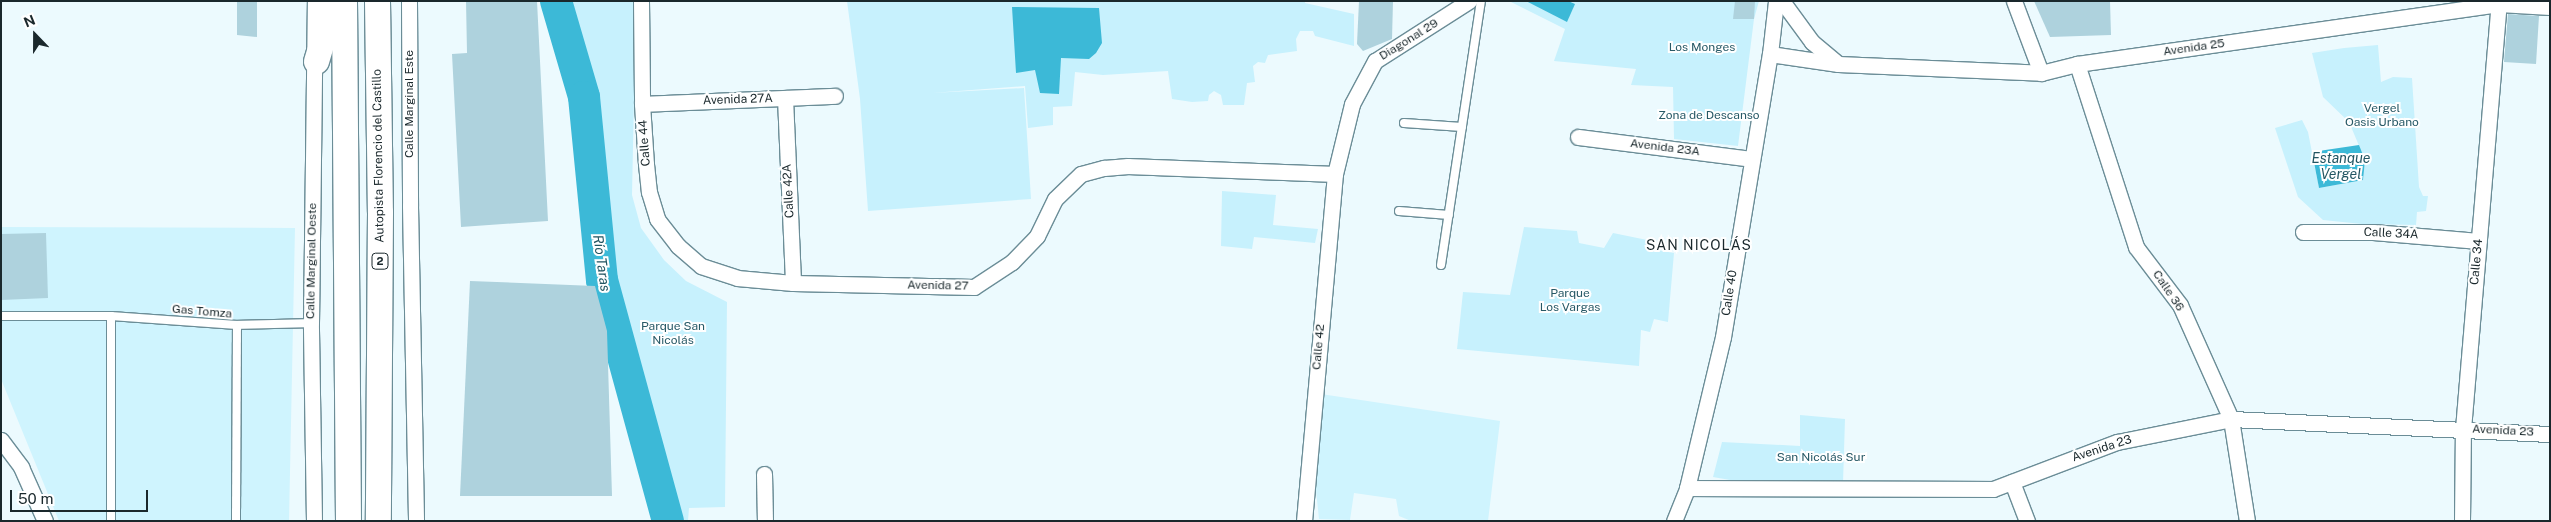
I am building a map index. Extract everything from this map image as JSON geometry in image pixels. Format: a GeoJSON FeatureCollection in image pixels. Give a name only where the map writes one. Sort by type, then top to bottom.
{"type":"FeatureCollection","features":[{"type":"Feature","properties":{"kind":"highway"},"geometry":{"type":"LineString","coordinates":[[316,61],[334,1]]}},
{"type":"Feature","properties":{"kind":"highway"},"geometry":{"type":"LineString","coordinates":[[344,1],[348,521]]}},
{"type":"Feature","properties":{"kind":"highway","name":"Autopista Florencio del Castillo"},"geometry":{"type":"LineString","coordinates":[[377,1],[380,212],[378,521]]}},
{"type":"Feature","properties":{"kind":"street","name":"Calle Marginal Oeste"},"geometry":{"type":"LineString","coordinates":[[314,521],[311,323],[316,61],[315,1]]}},
{"type":"Feature","properties":{"kind":"street","name":"Calle Marginal Este"},"geometry":{"type":"LineString","coordinates":[[409,1],[410,206],[416,521]]}},
{"type":"Feature","properties":{"kind":"street","name":"Calle 44"},"geometry":{"type":"LineString","coordinates":[[641,1],[642,104],[649,192],[657,219],[678,246],[701,266]]}},
{"type":"Feature","properties":{"kind":"street","name":"Diagonal 29"},"geometry":{"type":"LineString","coordinates":[[1335,174],[1352,104],[1375,61],[1469,1]]}},
{"type":"Feature","properties":{"kind":"street","name":"Calle 40"},"geometry":{"type":"LineString","coordinates":[[1674,521],[1687,488],[1723,337],[1770,54],[1776,1]]}},
{"type":"Feature","properties":{"kind":"street"},"geometry":{"type":"LineString","coordinates":[[1782,1],[1812,42],[1838,64]]}},
{"type":"Feature","properties":{"kind":"street"},"geometry":{"type":"LineString","coordinates":[[2014,1],[2041,73]]}},
{"type":"Feature","properties":{"kind":"street","name":"Avenida 25"},"geometry":{"type":"LineString","coordinates":[[1770,54],[1838,64],[2041,73],[2077,64],[2499,4],[2550,7]]}},
{"type":"Feature","properties":{"kind":"street","name":"Calle 34"},"geometry":{"type":"LineString","coordinates":[[2462,521],[2463,429],[2499,4]]}},
{"type":"Feature","properties":{"kind":"street","name":"Calle 36"},"geometry":{"type":"LineString","coordinates":[[2077,64],[2136,247],[2180,305],[2231,419],[2247,521]]}},
{"type":"Feature","properties":{"kind":"street","name":"Avenida 27A"},"geometry":{"type":"LineString","coordinates":[[642,104],[835,96]]}},
{"type":"Feature","properties":{"kind":"street","name":"Calle 42A"},"geometry":{"type":"LineString","coordinates":[[785,98],[793,283]]}},
{"type":"Feature","properties":{"kind":"street","name":"Avenida 23A"},"geometry":{"type":"LineString","coordinates":[[1578,137],[1752,159]]}},
{"type":"Feature","properties":{"kind":"street","name":"Avenida 27"},"geometry":{"type":"LineString","coordinates":[[701,266],[737,278],[793,283],[974,287],[1012,262],[1037,236],[1055,200],[1081,174],[1104,168],[1128,166],[1335,174]]}},
{"type":"Feature","properties":{"kind":"street","name":"Calle 42"},"geometry":{"type":"LineString","coordinates":[[1304,521],[1335,174]]}},
{"type":"Feature","properties":{"kind":"street","name":"Calle 34A"},"geometry":{"type":"LineString","coordinates":[[2303,232],[2373,232],[2479,241]]}},
{"type":"Feature","properties":{"kind":"street","name":"Avenida 23"},"geometry":{"type":"LineString","coordinates":[[1687,488],[1992,489],[2117,442],[2231,419],[2550,434]]}},
{"type":"Feature","properties":{"kind":"street"},"geometry":{"type":"LineString","coordinates":[[1,440],[21,467],[45,521]]}},
{"type":"Feature","properties":{"kind":"street"},"geometry":{"type":"LineString","coordinates":[[764,474],[765,521]]}},
{"type":"Feature","properties":{"kind":"street"},"geometry":{"type":"LineString","coordinates":[[2012,482],[2027,521]]}},
{"type":"Feature","properties":{"kind":"lane"},"geometry":{"type":"LineString","coordinates":[[1441,265],[1481,1]]}},
{"type":"Feature","properties":{"kind":"lane"},"geometry":{"type":"LineString","coordinates":[[1404,123],[1462,127]]}},
{"type":"Feature","properties":{"kind":"lane"},"geometry":{"type":"LineString","coordinates":[[1399,211],[1449,215]]}},
{"type":"Feature","properties":{"kind":"lane","name":"Gas Tomza"},"geometry":{"type":"LineString","coordinates":[[1,316],[111,316],[237,325],[236,521]]}},
{"type":"Feature","properties":{"kind":"lane"},"geometry":{"type":"LineString","coordinates":[[111,316],[111,521]]}},
{"type":"Feature","properties":{"kind":"lane"},"geometry":{"type":"LineString","coordinates":[[237,325],[311,323]]}},
{"type":"Feature","properties":{"kind":"shaded area"},"geometry":{"type":"Polygon","coordinates":[[[1,227],[295,228],[289,521],[59,521],[1,379],[1,227]]]}},
{"type":"Feature","properties":{"kind":"shaded area"},"geometry":{"type":"Polygon","coordinates":[[[1321,394],[1500,421],[1488,521],[1411,521],[1399,516],[1396,499],[1354,493],[1350,520],[1319,519],[1315,481],[1321,394]]]}},
{"type":"Feature","properties":{"kind":"green space","name":"Parque San Nicolás"},"geometry":{"type":"Polygon","coordinates":[[[560,1],[636,1],[632,195],[641,228],[664,260],[686,281],[727,302],[725,507],[689,508],[688,521],[670,521],[604,281],[587,96],[560,1]]]}},
{"type":"Feature","properties":{"kind":"green space"},"geometry":{"type":"Polygon","coordinates":[[[847,1],[1305,1],[1305,3],[1354,14],[1354,46],[1315,36],[1313,31],[1300,31],[1296,39],[1297,51],[1268,55],[1265,63],[1258,62],[1253,66],[1255,82],[1247,83],[1244,105],[1223,105],[1221,95],[1214,91],[1209,95],[1208,101],[1192,102],[1172,99],[1168,71],[1103,75],[1075,72],[1072,106],[1053,107],[1053,125],[1028,128],[1025,86],[932,93],[1024,88],[1031,199],[868,211],[860,99],[847,1]]]}},
{"type":"Feature","properties":{"kind":"green space","name":"Los Monges"},"geometry":{"type":"Polygon","coordinates":[[[1509,1],[1759,1],[1754,19],[1738,146],[1674,139],[1673,87],[1631,85],[1636,69],[1554,61],[1565,29],[1509,1]]]}},
{"type":"Feature","properties":{"kind":"green space","name":"Vergel Oasis Urbano"},"geometry":{"type":"Polygon","coordinates":[[[2378,45],[2381,82],[2393,77],[2412,78],[2419,187],[2423,196],[2428,196],[2426,211],[2417,212],[2416,225],[2362,224],[2323,220],[2298,197],[2275,128],[2302,120],[2308,132],[2319,188],[2363,180],[2365,160],[2349,122],[2323,97],[2312,53],[2378,45]]]}},
{"type":"Feature","properties":{"kind":"green space"},"geometry":{"type":"Polygon","coordinates":[[[1222,191],[1276,195],[1273,225],[1318,229],[1315,243],[1254,237],[1252,249],[1221,246],[1222,191]]]}},
{"type":"Feature","properties":{"kind":"green space","name":"Parque Los Vargas"},"geometry":{"type":"Polygon","coordinates":[[[1524,227],[1577,231],[1579,243],[1604,248],[1613,233],[1652,241],[1651,249],[1674,253],[1668,322],[1654,319],[1650,332],[1641,330],[1639,366],[1457,349],[1463,292],[1510,295],[1524,227]]]}},
{"type":"Feature","properties":{"kind":"green space","name":"San Nicolás Sur"},"geometry":{"type":"Polygon","coordinates":[[[1800,415],[1845,419],[1843,483],[1747,483],[1713,477],[1722,442],[1800,446],[1800,415]]]}},
{"type":"Feature","properties":{"kind":"water"},"geometry":{"type":"Polygon","coordinates":[[[1526,1],[1568,1],[1575,4],[1567,22],[1526,1]]]}},
{"type":"Feature","properties":{"kind":"water"},"geometry":{"type":"Polygon","coordinates":[[[1012,7],[1099,8],[1102,43],[1096,53],[1089,59],[1061,58],[1059,94],[1040,93],[1035,70],[1016,73],[1012,7]]]}},
{"type":"Feature","properties":{"kind":"water","name":"Estanque Vergel"},"geometry":{"type":"Polygon","coordinates":[[[2359,145],[2365,160],[2363,180],[2319,188],[2312,152],[2359,145]]]}},
{"type":"Feature","properties":{"kind":"building"},"geometry":{"type":"Polygon","coordinates":[[[237,1],[257,1],[257,37],[237,35],[237,1]]]}},
{"type":"Feature","properties":{"kind":"building"},"geometry":{"type":"Polygon","coordinates":[[[466,1],[537,1],[548,221],[461,227],[452,54],[467,53],[466,1]]]}},
{"type":"Feature","properties":{"kind":"building"},"geometry":{"type":"Polygon","coordinates":[[[1359,1],[1393,1],[1392,39],[1363,51],[1357,44],[1359,1]]]}},
{"type":"Feature","properties":{"kind":"building"},"geometry":{"type":"Polygon","coordinates":[[[1735,1],[1755,1],[1754,19],[1733,19],[1735,1]]]}},
{"type":"Feature","properties":{"kind":"building"},"geometry":{"type":"Polygon","coordinates":[[[2034,1],[2110,1],[2111,35],[2050,37],[2034,1]]]}},
{"type":"Feature","properties":{"kind":"building"},"geometry":{"type":"Polygon","coordinates":[[[2508,14],[2539,16],[2536,64],[2504,62],[2508,14]]]}},
{"type":"Feature","properties":{"kind":"building"},"geometry":{"type":"Polygon","coordinates":[[[46,233],[48,298],[1,300],[1,234],[46,233]]]}},
{"type":"Feature","properties":{"kind":"building"},"geometry":{"type":"Polygon","coordinates":[[[470,281],[595,286],[607,331],[612,496],[460,496],[470,281]]]}},
{"type":"Feature","properties":{"kind":"waterway","name":"Río Taras"},"geometry":{"type":"LineString","coordinates":[[556,1],[584,97],[602,280],[668,521]]}},
{"type":"Feature","properties":{"kind":"district","name":"SAN NICOLÁS"},"geometry":{"type":"Point","coordinates":[1699,245]}},
{"type":"Feature","properties":{"kind":"park label","name":"Zona de Descanso"},"geometry":{"type":"Point","coordinates":[1709,116]}}]}
